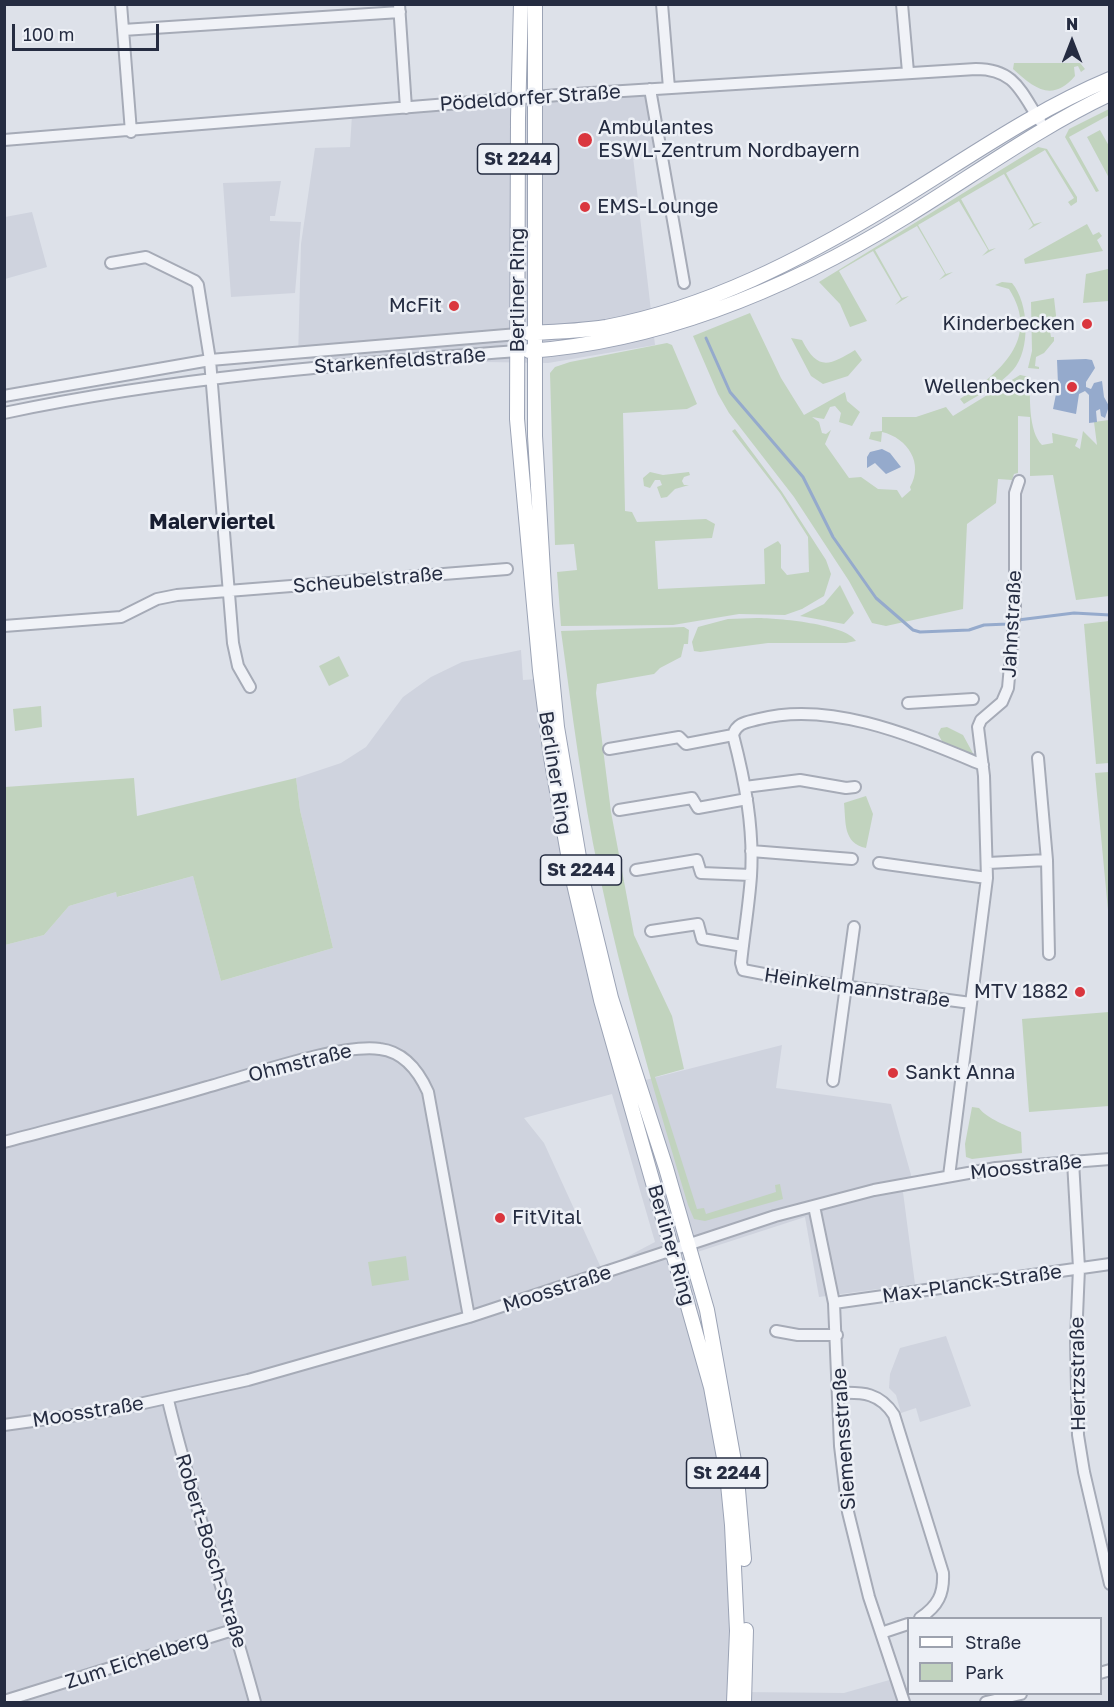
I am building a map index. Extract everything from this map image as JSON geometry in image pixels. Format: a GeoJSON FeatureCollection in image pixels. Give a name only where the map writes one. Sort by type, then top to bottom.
{"type":"FeatureCollection","features":[{"type":"Feature","properties":{"kind":"main road","name":"Berliner Ring"},"geometry":{"type":"LineString","coordinates":[[521,4],[518,99],[517,419],[540,671],[564,835],[601,1000],[711,1387],[727,1474],[736,1576],[734,1702]]}},
{"type":"Feature","properties":{"kind":"main road","name":"Berliner Ring"},"geometry":{"type":"LineString","coordinates":[[536,4],[535,436],[550,674],[564,778],[584,887],[611,998],[689,1245],[716,1352],[737,1478],[742,1523],[746,1630],[744,1702]]}},
{"type":"Feature","properties":{"kind":"main road"},"geometry":{"type":"LineString","coordinates":[[1036,114],[1110,79]]}},
{"type":"Feature","properties":{"kind":"main road"},"geometry":{"type":"LineString","coordinates":[[1045,128],[1110,94]]}},
{"type":"Feature","properties":{"kind":"main road","name":"Starkenfeldstraße"},"geometry":{"type":"LineString","coordinates":[[518,334],[604,327],[680,307],[762,274],[824,244],[874,215],[1036,114]]}},
{"type":"Feature","properties":{"kind":"main road","name":"Starkenfeldstraße"},"geometry":{"type":"LineString","coordinates":[[518,351],[620,339],[683,322],[756,295],[883,230],[1045,128]]}},
{"type":"Feature","properties":{"kind":"main road"},"geometry":{"type":"LineString","coordinates":[[874,215],[883,230]]}},
{"type":"Feature","properties":{"kind":"street"},"geometry":{"type":"LineString","coordinates":[[121,4],[131,132]]}},
{"type":"Feature","properties":{"kind":"street"},"geometry":{"type":"LineString","coordinates":[[662,4],[669,88]]}},
{"type":"Feature","properties":{"kind":"street"},"geometry":{"type":"LineString","coordinates":[[902,4],[908,72]]}},
{"type":"Feature","properties":{"kind":"street"},"geometry":{"type":"LineString","coordinates":[[123,30],[399,8],[406,108]]}},
{"type":"Feature","properties":{"kind":"street","name":"Pödeldorfer Straße"},"geometry":{"type":"LineString","coordinates":[[4,140],[131,132],[650,89],[976,69],[1001,72],[1016,84],[1045,128]]}},
{"type":"Feature","properties":{"kind":"street"},"geometry":{"type":"LineString","coordinates":[[650,89],[684,283]]}},
{"type":"Feature","properties":{"kind":"street"},"geometry":{"type":"LineString","coordinates":[[111,263],[146,257],[195,280],[198,285],[210,360],[235,657],[250,687]]}},
{"type":"Feature","properties":{"kind":"street","name":"Starkenfeldstraße"},"geometry":{"type":"LineString","coordinates":[[4,396],[210,360],[518,334]]}},
{"type":"Feature","properties":{"kind":"street","name":"Starkenfeldstraße"},"geometry":{"type":"LineString","coordinates":[[4,413],[131,389],[211,377],[518,351]]}},
{"type":"Feature","properties":{"kind":"street","name":"Jahnstraße"},"geometry":{"type":"LineString","coordinates":[[949,1176],[988,863],[983,765],[978,728],[981,720],[1002,702],[1008,688],[1015,609],[1015,493],[1019,481]]}},
{"type":"Feature","properties":{"kind":"street","name":"Scheubelstraße"},"geometry":{"type":"LineString","coordinates":[[4,626],[121,617],[157,598],[507,569]]}},
{"type":"Feature","properties":{"kind":"street"},"geometry":{"type":"LineString","coordinates":[[908,703],[973,699]]}},
{"type":"Feature","properties":{"kind":"street"},"geometry":{"type":"LineString","coordinates":[[651,932],[698,924],[702,939],[743,946],[751,875],[751,851],[747,799],[733,735],[740,724],[766,717],[825,716],[910,735],[983,765]]}},
{"type":"Feature","properties":{"kind":"street"},"geometry":{"type":"LineString","coordinates":[[609,749],[679,737],[686,744],[733,735]]}},
{"type":"Feature","properties":{"kind":"street"},"geometry":{"type":"LineString","coordinates":[[1038,758],[1047,860],[1049,954]]}},
{"type":"Feature","properties":{"kind":"street"},"geometry":{"type":"LineString","coordinates":[[745,787],[800,780],[846,788],[855,787]]}},
{"type":"Feature","properties":{"kind":"street"},"geometry":{"type":"LineString","coordinates":[[619,810],[692,798],[698,808],[747,799]]}},
{"type":"Feature","properties":{"kind":"street"},"geometry":{"type":"LineString","coordinates":[[751,851],[852,859]]}},
{"type":"Feature","properties":{"kind":"street"},"geometry":{"type":"LineString","coordinates":[[636,870],[697,860],[701,873],[751,875]]}},
{"type":"Feature","properties":{"kind":"street"},"geometry":{"type":"LineString","coordinates":[[988,863],[1047,860]]}},
{"type":"Feature","properties":{"kind":"street"},"geometry":{"type":"LineString","coordinates":[[879,863],[987,878]]}},
{"type":"Feature","properties":{"kind":"street"},"geometry":{"type":"LineString","coordinates":[[833,1081],[854,927]]}},
{"type":"Feature","properties":{"kind":"street","name":"Heinkelmannstraße"},"geometry":{"type":"LineString","coordinates":[[743,946],[741,963],[743,970],[846,987],[971,1003]]}},
{"type":"Feature","properties":{"kind":"street","name":"Ohmstraße"},"geometry":{"type":"LineString","coordinates":[[4,1142],[281,1066],[360,1048],[386,1050],[412,1066],[420,1075],[428,1092],[469,1317]]}},
{"type":"Feature","properties":{"kind":"street","name":"Moosstraße"},"geometry":{"type":"LineString","coordinates":[[4,1425],[168,1400],[248,1380],[469,1317],[689,1245],[874,1190],[949,1176],[1073,1161],[1110,1159]]}},
{"type":"Feature","properties":{"kind":"street","name":"Hertzstraße"},"geometry":{"type":"LineString","coordinates":[[1073,1161],[1079,1268],[1076,1340],[1078,1436],[1110,1584]]}},
{"type":"Feature","properties":{"kind":"street","name":"Siemensstraße"},"geometry":{"type":"LineString","coordinates":[[814,1206],[834,1303],[840,1446],[848,1512],[859,1562],[904,1702]]}},
{"type":"Feature","properties":{"kind":"street","name":"Max-Planck-Straße"},"geometry":{"type":"LineString","coordinates":[[834,1303],[1110,1264]]}},
{"type":"Feature","properties":{"kind":"street"},"geometry":{"type":"LineString","coordinates":[[776,1331],[798,1335],[837,1335]]}},
{"type":"Feature","properties":{"kind":"street"},"geometry":{"type":"LineString","coordinates":[[839,1393],[872,1395],[883,1400],[894,1415],[943,1573],[940,1598],[932,1610],[922,1617]]}},
{"type":"Feature","properties":{"kind":"street","name":"Robert-Bosch-Straße"},"geometry":{"type":"LineString","coordinates":[[168,1400],[193,1502],[236,1629],[255,1702]]}},
{"type":"Feature","properties":{"kind":"street"},"geometry":{"type":"LineString","coordinates":[[881,1633],[907,1625]]}},
{"type":"Feature","properties":{"kind":"street","name":"Zum Eichelberg"},"geometry":{"type":"LineString","coordinates":[[4,1701],[236,1629]]}},
{"type":"Feature","properties":{"kind":"street"},"geometry":{"type":"LineString","coordinates":[[986,1702],[1017,1695]]}},
{"type":"Feature","properties":{"kind":"shaded area"},"geometry":{"type":"Polygon","coordinates":[[[649,92],[658,154],[633,157],[655,345],[548,363],[298,359],[301,244],[315,148],[350,147],[352,115],[649,92]]]}},
{"type":"Feature","properties":{"kind":"shaded area"},"geometry":{"type":"Polygon","coordinates":[[[281,181],[275,216],[270,216],[270,221],[301,222],[295,293],[231,297],[223,183],[281,181]]]}},
{"type":"Feature","properties":{"kind":"shaded area"},"geometry":{"type":"Polygon","coordinates":[[[32,212],[47,267],[5,279],[5,217],[32,212]]]}},
{"type":"Feature","properties":{"kind":"shaded area"},"geometry":{"type":"Polygon","coordinates":[[[521,650],[523,680],[553,678],[589,894],[630,1084],[782,1045],[776,1088],[891,1104],[915,1189],[903,1192],[915,1284],[819,1297],[805,1217],[685,1256],[719,1399],[740,1692],[844,1693],[893,1679],[900,1702],[5,1702],[5,945],[44,935],[69,906],[116,892],[118,897],[193,876],[221,981],[333,948],[300,810],[296,778],[341,763],[366,747],[403,697],[431,677],[462,662],[521,650]],[[612,1094],[524,1118],[544,1143],[602,1270],[655,1242],[612,1094]]]}},
{"type":"Feature","properties":{"kind":"shaded area"},"geometry":{"type":"Polygon","coordinates":[[[946,1336],[971,1406],[920,1422],[916,1408],[901,1413],[896,1395],[889,1388],[890,1374],[900,1348],[946,1336]]]}},
{"type":"Feature","properties":{"kind":"green space"},"geometry":{"type":"Polygon","coordinates":[[[1014,63],[1080,63],[1085,69],[1081,72],[1078,66],[1074,67],[1075,76],[1059,89],[1051,91],[1043,90],[1028,82],[1013,69],[1014,63]]]}},
{"type":"Feature","properties":{"kind":"green space"},"geometry":{"type":"Polygon","coordinates":[[[1109,109],[1109,115],[1069,137],[1099,191],[1096,192],[1065,137],[1069,129],[1109,109]]]}},
{"type":"Feature","properties":{"kind":"green space"},"geometry":{"type":"Polygon","coordinates":[[[1100,130],[1109,146],[1109,178],[1087,137],[1100,130]]]}},
{"type":"Feature","properties":{"kind":"green space"},"geometry":{"type":"Polygon","coordinates":[[[1038,147],[1047,149],[1077,197],[1077,202],[1071,206],[1068,202],[1074,198],[1045,150],[1006,173],[1034,224],[1042,222],[1028,230],[1033,225],[1004,174],[961,199],[989,250],[996,248],[982,256],[988,250],[959,201],[918,225],[946,274],[953,272],[939,280],[945,274],[917,226],[875,250],[902,298],[909,296],[895,305],[901,299],[873,251],[839,271],[867,321],[850,327],[840,304],[819,282],[1038,147]]]}},
{"type":"Feature","properties":{"kind":"green space"},"geometry":{"type":"Polygon","coordinates":[[[1087,224],[1093,235],[1099,232],[1102,236],[1097,240],[1103,251],[1025,264],[1024,259],[1087,224]]]}},
{"type":"Feature","properties":{"kind":"green space"},"geometry":{"type":"Polygon","coordinates":[[[1108,269],[1109,301],[1083,303],[1086,274],[1108,269]]]}},
{"type":"Feature","properties":{"kind":"green space"},"geometry":{"type":"Polygon","coordinates":[[[1002,282],[1012,283],[1022,302],[1026,326],[1023,351],[1019,361],[1008,375],[964,404],[960,399],[1002,366],[1012,353],[1018,339],[1020,324],[1018,307],[1009,289],[995,285],[1002,282]]]}},
{"type":"Feature","properties":{"kind":"green space"},"geometry":{"type":"Polygon","coordinates":[[[1054,298],[1057,324],[1049,325],[1054,341],[1044,353],[1036,357],[1035,366],[1039,369],[1028,368],[1032,351],[1031,302],[1054,298]]]}},
{"type":"Feature","properties":{"kind":"green space"},"geometry":{"type":"Polygon","coordinates":[[[750,313],[781,378],[804,415],[845,392],[847,401],[860,412],[852,426],[839,422],[841,413],[835,406],[830,407],[824,419],[812,417],[819,422],[822,433],[826,434],[831,430],[825,444],[849,478],[861,477],[878,489],[897,490],[902,498],[911,490],[915,470],[914,461],[906,446],[891,435],[882,432],[881,442],[869,439],[871,432],[882,431],[882,417],[916,417],[946,407],[953,416],[1020,375],[1030,377],[1032,422],[1037,439],[1042,445],[1053,443],[1052,433],[1078,439],[1075,446],[1080,449],[1083,431],[1097,445],[1094,422],[1109,420],[1109,596],[1076,600],[1053,475],[1030,476],[1030,417],[1018,416],[1018,473],[1014,474],[1012,480],[998,479],[996,503],[967,524],[963,609],[886,626],[872,623],[849,581],[794,497],[729,413],[718,394],[693,336],[750,313]]]}},
{"type":"Feature","properties":{"kind":"green space"},"geometry":{"type":"Polygon","coordinates":[[[791,338],[802,340],[814,357],[825,363],[855,350],[862,360],[848,376],[823,384],[811,376],[791,338]]]}},
{"type":"Feature","properties":{"kind":"green space"},"geometry":{"type":"Polygon","coordinates":[[[667,343],[672,345],[697,404],[687,409],[623,413],[625,511],[632,512],[637,522],[706,519],[715,524],[712,538],[655,541],[658,589],[765,584],[764,549],[778,541],[781,545],[781,568],[787,575],[809,572],[808,537],[780,493],[732,431],[735,429],[782,492],[826,560],[831,574],[824,596],[802,609],[785,615],[739,614],[673,625],[561,626],[557,572],[577,570],[574,544],[555,545],[550,373],[555,367],[570,362],[667,343]]]}},
{"type":"Feature","properties":{"kind":"green space"},"geometry":{"type":"Polygon","coordinates":[[[650,472],[663,475],[689,472],[690,475],[684,477],[682,481],[684,485],[689,485],[675,489],[667,497],[661,498],[657,487],[662,485],[660,480],[655,480],[650,488],[644,486],[643,478],[650,472]]]}},
{"type":"Feature","properties":{"kind":"green space"},"geometry":{"type":"Polygon","coordinates":[[[840,585],[854,613],[844,624],[800,616],[824,604],[840,585]]]}},
{"type":"Feature","properties":{"kind":"green space"},"geometry":{"type":"Polygon","coordinates":[[[757,618],[826,626],[850,635],[856,641],[768,643],[694,651],[692,642],[698,627],[728,619],[757,618]]]}},
{"type":"Feature","properties":{"kind":"green space"},"geometry":{"type":"Polygon","coordinates":[[[1109,621],[1109,763],[1096,764],[1084,624],[1109,621]]]}},
{"type":"Feature","properties":{"kind":"green space"},"geometry":{"type":"Polygon","coordinates":[[[684,627],[689,630],[688,644],[684,644],[681,657],[660,668],[654,674],[597,684],[596,693],[611,812],[634,935],[672,1016],[684,1069],[655,1077],[697,1209],[704,1208],[706,1214],[776,1192],[775,1185],[780,1184],[783,1199],[705,1221],[694,1219],[688,1205],[618,957],[587,813],[561,631],[684,627]]]}},
{"type":"Feature","properties":{"kind":"green space"},"geometry":{"type":"Polygon","coordinates":[[[339,656],[349,676],[329,686],[319,666],[339,656]]]}},
{"type":"Feature","properties":{"kind":"green space"},"geometry":{"type":"Polygon","coordinates":[[[41,706],[42,727],[15,731],[13,709],[41,706]]]}},
{"type":"Feature","properties":{"kind":"green space"},"geometry":{"type":"Polygon","coordinates":[[[947,727],[963,735],[975,757],[943,743],[938,734],[941,728],[947,727]]]}},
{"type":"Feature","properties":{"kind":"green space"},"geometry":{"type":"Polygon","coordinates":[[[1109,772],[1110,910],[1108,910],[1095,773],[1109,772]]]}},
{"type":"Feature","properties":{"kind":"green space"},"geometry":{"type":"Polygon","coordinates":[[[134,778],[137,816],[296,778],[300,810],[333,948],[221,981],[193,876],[117,897],[116,892],[69,906],[44,935],[5,945],[5,787],[134,778]]]}},
{"type":"Feature","properties":{"kind":"green space"},"geometry":{"type":"Polygon","coordinates":[[[866,796],[873,814],[866,848],[853,842],[849,837],[844,803],[866,796]]]}},
{"type":"Feature","properties":{"kind":"green space"},"geometry":{"type":"Polygon","coordinates":[[[1109,1012],[1109,1106],[1029,1112],[1022,1019],[1109,1012]]]}},
{"type":"Feature","properties":{"kind":"green space"},"geometry":{"type":"Polygon","coordinates":[[[972,1107],[979,1108],[992,1119],[1021,1132],[1022,1153],[972,1159],[966,1157],[965,1144],[972,1107]]]}},
{"type":"Feature","properties":{"kind":"green space"},"geometry":{"type":"Polygon","coordinates":[[[406,1256],[409,1280],[372,1286],[368,1262],[406,1256]]]}},
{"type":"Feature","properties":{"kind":"water","name":"Wellenbecken"},"geometry":{"type":"Polygon","coordinates":[[[1057,360],[1092,360],[1095,368],[1086,382],[1086,387],[1091,389],[1094,383],[1102,381],[1104,397],[1109,406],[1105,418],[1101,416],[1100,409],[1096,411],[1097,422],[1089,423],[1089,395],[1085,391],[1079,394],[1076,414],[1053,409],[1058,384],[1057,360]]]}},
{"type":"Feature","properties":{"kind":"water"},"geometry":{"type":"Polygon","coordinates":[[[882,449],[890,453],[901,467],[886,474],[875,463],[867,468],[867,457],[870,452],[882,449]]]}},
{"type":"Feature","properties":{"kind":"waterway"},"geometry":{"type":"LineString","coordinates":[[706,338],[730,392],[803,477],[833,537],[876,598],[913,630],[920,632],[969,630],[984,625],[1008,624],[1010,621]]}},
{"type":"Feature","properties":{"kind":"waterway"},"geometry":{"type":"LineString","coordinates":[[1018,620],[1074,613],[1110,615]]}},
{"type":"Feature","properties":{"kind":"place","name":"Ambulantes ESWL-Zentrum Nordbayern"},"geometry":{"type":"Point","coordinates":[585,140]}},
{"type":"Feature","properties":{"kind":"place","name":"EMS-Lounge"},"geometry":{"type":"Point","coordinates":[585,207]}},
{"type":"Feature","properties":{"kind":"place","name":"McFit"},"geometry":{"type":"Point","coordinates":[454,306]}},
{"type":"Feature","properties":{"kind":"place","name":"Kinderbecken"},"geometry":{"type":"Point","coordinates":[1087,324]}},
{"type":"Feature","properties":{"kind":"place","name":"Wellenbecken"},"geometry":{"type":"Point","coordinates":[1072,387]}},
{"type":"Feature","properties":{"kind":"place","name":"MTV 1882"},"geometry":{"type":"Point","coordinates":[1080,992]}},
{"type":"Feature","properties":{"kind":"place","name":"Sankt Anna"},"geometry":{"type":"Point","coordinates":[893,1073]}},
{"type":"Feature","properties":{"kind":"place","name":"FitVital"},"geometry":{"type":"Point","coordinates":[500,1218]}},
{"type":"Feature","properties":{"kind":"district","name":"Malerviertel"},"geometry":{"type":"Point","coordinates":[212,522]}}]}
